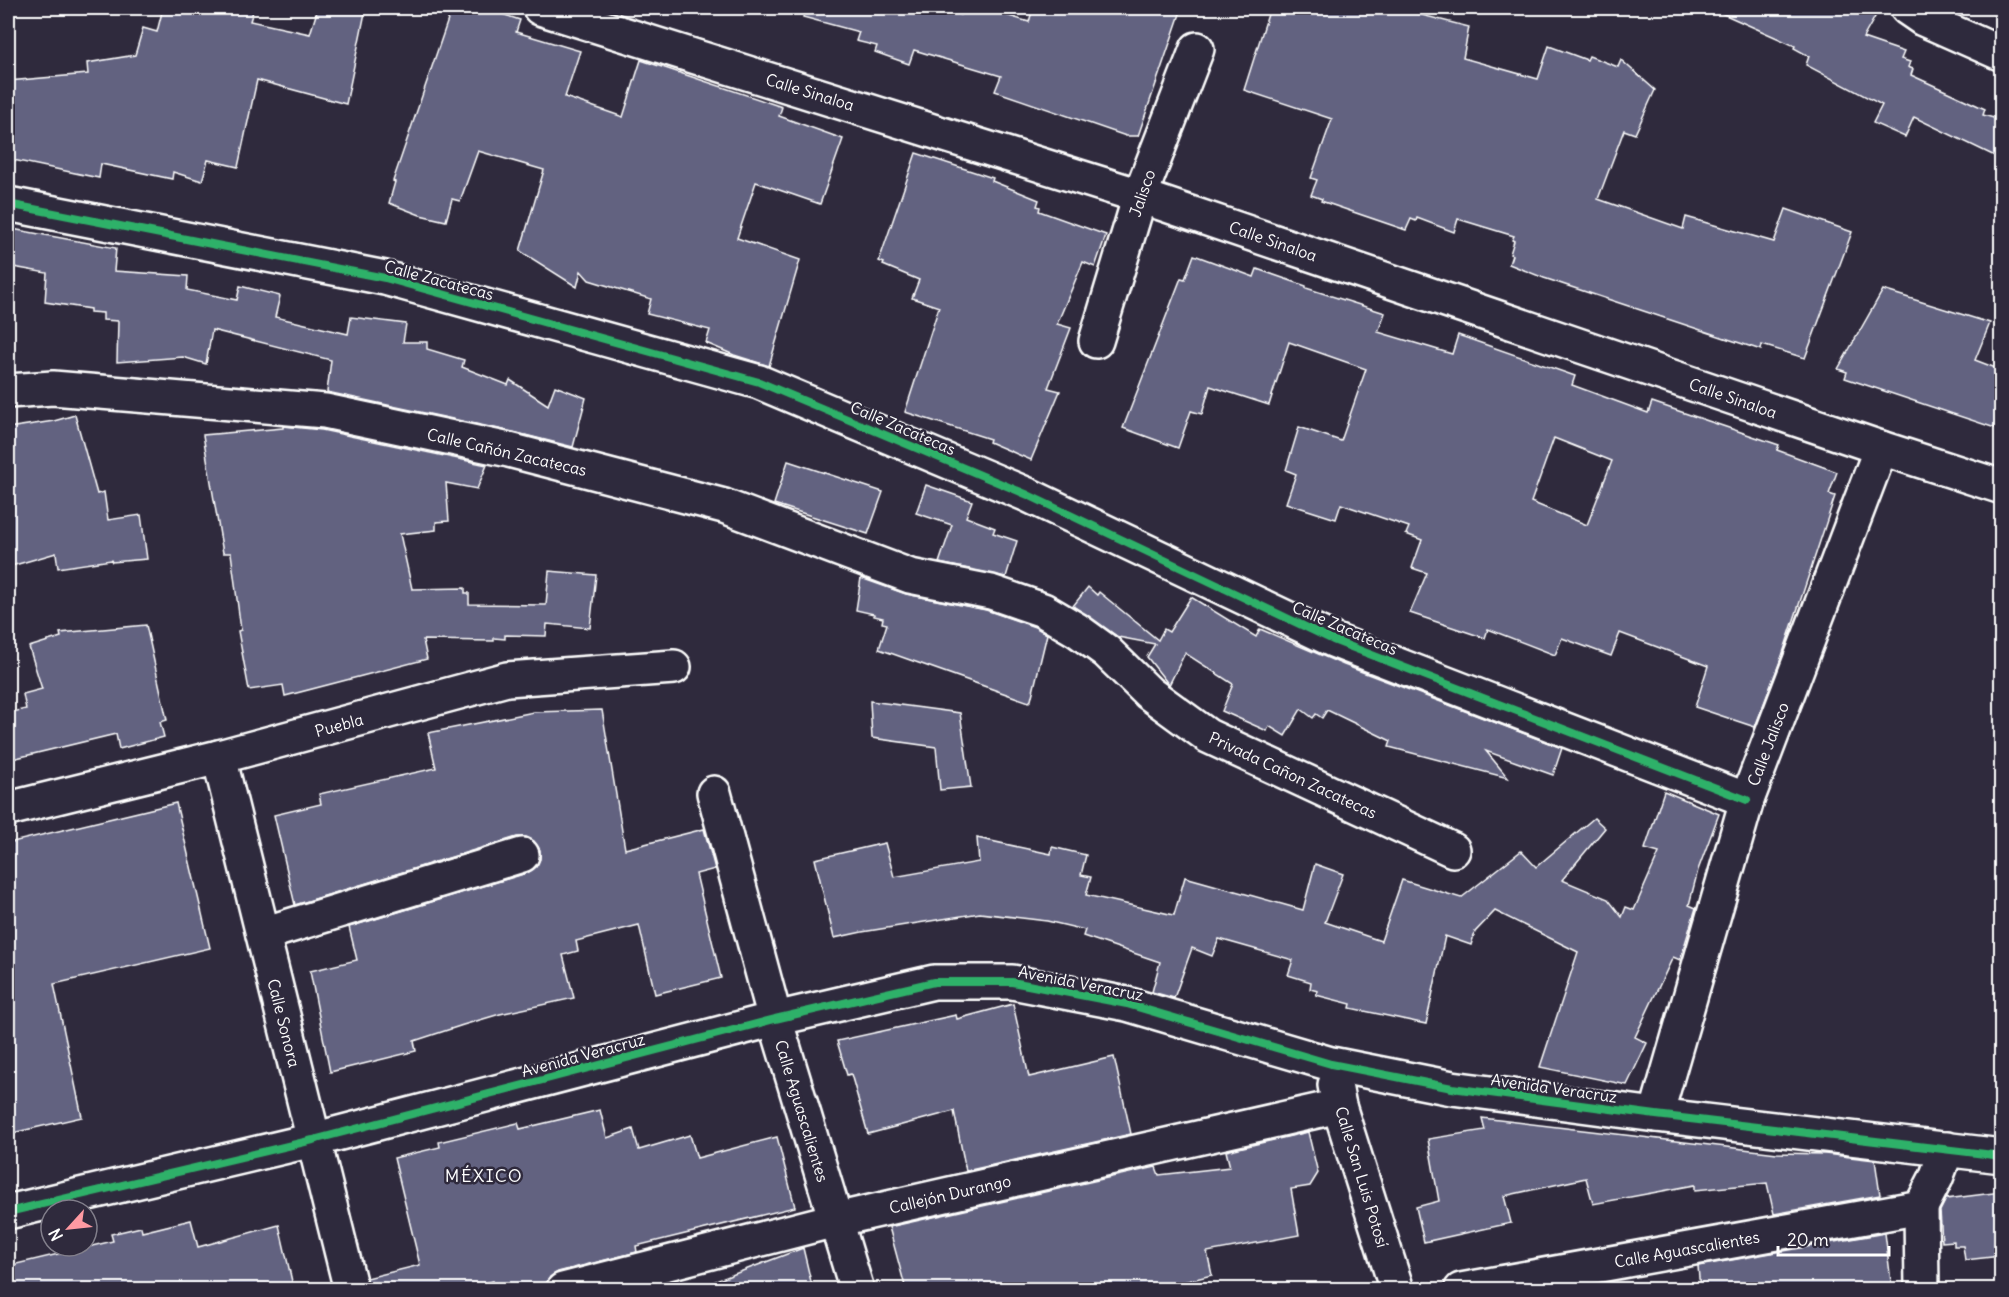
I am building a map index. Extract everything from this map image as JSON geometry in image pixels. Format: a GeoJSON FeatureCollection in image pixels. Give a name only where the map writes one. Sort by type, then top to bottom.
{"type":"FeatureCollection","features":[{"type":"Feature","properties":{"kind":"street","name":"Calle Sinaloa"},"geometry":{"type":"LineString","coordinates":[[540,8],[1140,196],[2001,487]]}},
{"type":"Feature","properties":{"kind":"street"},"geometry":{"type":"LineString","coordinates":[[1907,8],[1923,19],[2001,54]]}},
{"type":"Feature","properties":{"kind":"street","name":"Jalisco"},"geometry":{"type":"LineString","coordinates":[[1096,341],[1140,196],[1197,49]]}},
{"type":"Feature","properties":{"kind":"street","name":"Calle Zacatecas"},"geometry":{"type":"LineString","coordinates":[[8,204],[385,278],[759,382],[1028,495],[1333,640],[1747,800]]}},
{"type":"Feature","properties":{"kind":"street","name":"Calle Cañón Zacatecas"},"geometry":{"type":"LineString","coordinates":[[8,391],[53,388],[325,411],[509,450],[724,506],[910,576],[991,592]]}},
{"type":"Feature","properties":{"kind":"street","name":"Calle Jalisco"},"geometry":{"type":"LineString","coordinates":[[1656,1115],[1747,800],[1881,448]]}},
{"type":"Feature","properties":{"kind":"street","name":"Privada Cañon Zacatecas"},"geometry":{"type":"LineString","coordinates":[[991,592],[1043,610],[1077,630],[1106,651],[1149,693],[1208,736],[1454,850]]}},
{"type":"Feature","properties":{"kind":"street","name":"Puebla"},"geometry":{"type":"LineString","coordinates":[[8,809],[219,757],[507,679],[674,667]]}},
{"type":"Feature","properties":{"kind":"street","name":"Calle Sonora"},"geometry":{"type":"LineString","coordinates":[[219,757],[351,1290]]}},
{"type":"Feature","properties":{"kind":"street","name":"Calle Aguascalientes"},"geometry":{"type":"LineString","coordinates":[[714,793],[775,1019],[857,1290]]}},
{"type":"Feature","properties":{"kind":"street"},"geometry":{"type":"LineString","coordinates":[[262,934],[522,855]]}},
{"type":"Feature","properties":{"kind":"street","name":"Avenida Veracruz"},"geometry":{"type":"LineString","coordinates":[[8,1212],[313,1140],[775,1019],[934,982],[1012,982],[1127,1004],[1331,1064],[1452,1088],[2001,1156]]}},
{"type":"Feature","properties":{"kind":"street","name":"Calle San Luis Potosí"},"geometry":{"type":"LineString","coordinates":[[1331,1064],[1339,1106],[1397,1290]]}},
{"type":"Feature","properties":{"kind":"street","name":"Callejón Durango"},"geometry":{"type":"LineString","coordinates":[[563,1290],[835,1220],[1339,1106]]}},
{"type":"Feature","properties":{"kind":"street"},"geometry":{"type":"LineString","coordinates":[[1922,1290],[1921,1207],[1936,1178],[1947,1149]]}},
{"type":"Feature","properties":{"kind":"street","name":"Calle Aguascalientes"},"geometry":{"type":"LineString","coordinates":[[1461,1290],[1921,1207]]}},
{"type":"Feature","properties":{"kind":"building"},"geometry":{"type":"Polygon","coordinates":[[[163,8],[254,8],[250,21],[310,34],[318,8],[366,8],[346,104],[257,80],[238,167],[208,160],[202,181],[173,172],[172,179],[101,164],[99,178],[8,159],[8,81],[88,74],[87,63],[135,55],[143,28],[157,32],[163,8]]]}},
{"type":"Feature","properties":{"kind":"building"},"geometry":{"type":"Polygon","coordinates":[[[452,8],[484,8],[520,20],[516,32],[580,51],[565,97],[623,117],[641,60],[782,107],[779,116],[843,139],[820,204],[756,182],[737,238],[800,260],[769,366],[706,343],[710,330],[647,314],[651,299],[589,280],[581,271],[577,287],[520,251],[544,170],[478,151],[460,201],[452,199],[446,221],[420,215],[389,203],[395,182],[393,181],[452,8]]]}},
{"type":"Feature","properties":{"kind":"building"},"geometry":{"type":"Polygon","coordinates":[[[805,8],[917,8],[939,14],[943,8],[961,15],[963,8],[982,8],[1029,22],[1033,8],[1182,8],[1138,136],[1126,136],[995,91],[1001,76],[914,50],[909,64],[875,52],[877,46],[856,41],[859,32],[803,17],[805,8]]]}},
{"type":"Feature","properties":{"kind":"building"},"geometry":{"type":"Polygon","coordinates":[[[1270,8],[1411,8],[1410,12],[1469,27],[1463,58],[1538,79],[1549,46],[1587,60],[1589,56],[1618,67],[1621,60],[1655,90],[1635,134],[1624,130],[1598,199],[1683,229],[1686,217],[1774,242],[1786,209],[1852,232],[1805,358],[1762,345],[1761,350],[1544,278],[1509,264],[1514,236],[1458,219],[1454,232],[1417,218],[1416,221],[1411,219],[1406,230],[1321,201],[1322,199],[1311,195],[1317,180],[1311,178],[1332,119],[1244,90],[1270,8]]]}},
{"type":"Feature","properties":{"kind":"building"},"geometry":{"type":"Polygon","coordinates":[[[1710,8],[1880,8],[1863,38],[1904,52],[1901,59],[1910,62],[1908,67],[1913,69],[1911,75],[1985,109],[1983,115],[2001,120],[2001,159],[1914,117],[1905,137],[1873,123],[1882,105],[1806,65],[1809,56],[1794,48],[1795,46],[1710,8]]]}},
{"type":"Feature","properties":{"kind":"building"},"geometry":{"type":"Polygon","coordinates":[[[916,153],[993,178],[992,181],[1039,200],[1037,206],[1040,207],[1039,211],[1106,235],[1095,267],[1083,262],[1057,324],[1071,328],[1048,388],[1060,391],[1031,460],[989,442],[990,439],[905,412],[939,307],[912,298],[919,280],[883,265],[884,263],[879,261],[916,153]]]}},
{"type":"Feature","properties":{"kind":"building"},"geometry":{"type":"Polygon","coordinates":[[[12,229],[116,248],[114,271],[188,276],[187,290],[237,300],[240,286],[280,296],[275,317],[348,334],[351,317],[406,324],[403,342],[427,342],[427,349],[464,360],[462,367],[508,385],[510,380],[548,405],[555,386],[586,398],[573,447],[327,392],[331,360],[212,330],[206,364],[183,357],[117,362],[118,321],[103,320],[103,313],[90,312],[90,309],[45,302],[47,273],[8,266],[12,229]]]}},
{"type":"Feature","properties":{"kind":"building"},"geometry":{"type":"Polygon","coordinates":[[[1194,255],[1254,277],[1257,269],[1306,286],[1306,288],[1385,313],[1378,332],[1452,354],[1458,335],[1575,376],[1572,385],[1648,413],[1652,402],[1779,445],[1777,450],[1837,472],[1829,494],[1835,496],[1782,656],[1755,727],[1695,707],[1708,666],[1620,633],[1611,656],[1562,638],[1555,655],[1488,629],[1485,638],[1410,613],[1427,573],[1412,568],[1422,540],[1406,534],[1409,527],[1341,504],[1336,519],[1286,503],[1296,474],[1286,470],[1299,427],[1341,441],[1366,369],[1289,342],[1269,405],[1210,386],[1202,414],[1191,411],[1178,448],[1123,428],[1181,278],[1185,279],[1194,255]],[[1554,438],[1531,502],[1587,525],[1612,461],[1554,438]]]}},
{"type":"Feature","properties":{"kind":"building"},"geometry":{"type":"Polygon","coordinates":[[[1883,290],[1990,323],[1975,360],[2001,370],[2001,430],[1845,378],[1847,372],[1838,369],[1883,290]]]}},
{"type":"Feature","properties":{"kind":"building"},"geometry":{"type":"Polygon","coordinates":[[[75,415],[97,494],[104,492],[108,520],[141,515],[147,559],[112,562],[111,560],[58,568],[56,553],[8,567],[8,428],[54,421],[75,415]]]}},
{"type":"Feature","properties":{"kind":"building"},"geometry":{"type":"Polygon","coordinates":[[[283,426],[322,430],[487,465],[477,489],[446,483],[449,521],[436,522],[436,530],[400,534],[412,589],[465,588],[465,593],[469,593],[469,604],[546,605],[549,571],[596,575],[590,628],[547,624],[546,636],[505,635],[505,639],[494,638],[494,641],[423,640],[427,659],[285,696],[283,685],[249,690],[238,631],[241,630],[231,553],[223,553],[203,435],[283,428],[283,426]]]}},
{"type":"Feature","properties":{"kind":"building"},"geometry":{"type":"Polygon","coordinates":[[[788,461],[883,492],[868,534],[774,504],[788,461]]]}},
{"type":"Feature","properties":{"kind":"building"},"geometry":{"type":"Polygon","coordinates":[[[926,485],[972,501],[966,517],[995,528],[993,533],[1017,541],[1006,577],[939,563],[952,525],[916,513],[926,485]]]}},
{"type":"Feature","properties":{"kind":"building"},"geometry":{"type":"Polygon","coordinates":[[[861,578],[906,594],[986,610],[1035,627],[1047,634],[1031,700],[1029,702],[879,649],[887,624],[882,623],[883,618],[856,610],[861,578]]]}},
{"type":"Feature","properties":{"kind":"building"},"geometry":{"type":"Polygon","coordinates":[[[1088,587],[1097,595],[1099,592],[1158,640],[1164,629],[1169,632],[1191,597],[1256,637],[1260,629],[1344,665],[1562,748],[1553,775],[1486,751],[1508,778],[1389,747],[1391,741],[1327,710],[1322,718],[1316,714],[1313,718],[1301,709],[1285,736],[1269,726],[1267,731],[1222,711],[1233,684],[1185,653],[1169,685],[1147,657],[1155,644],[1118,637],[1073,606],[1088,587]]]}},
{"type":"Feature","properties":{"kind":"building"},"geometry":{"type":"Polygon","coordinates":[[[146,625],[167,720],[160,722],[164,737],[119,749],[116,734],[8,760],[8,713],[26,709],[23,694],[42,689],[29,647],[61,637],[60,633],[146,625]]]}},
{"type":"Feature","properties":{"kind":"building"},"geometry":{"type":"Polygon","coordinates":[[[870,701],[960,713],[971,787],[940,790],[936,747],[872,738],[870,701]]]}},
{"type":"Feature","properties":{"kind":"building"},"geometry":{"type":"Polygon","coordinates":[[[602,710],[625,849],[704,829],[715,869],[696,874],[721,978],[655,994],[639,925],[576,941],[578,951],[563,955],[574,998],[500,1014],[463,1025],[414,1041],[416,1051],[330,1072],[310,971],[357,960],[349,927],[527,873],[536,867],[540,859],[540,850],[534,841],[526,837],[517,837],[295,905],[274,815],[321,804],[319,794],[436,768],[428,733],[534,712],[602,710]]]}},
{"type":"Feature","properties":{"kind":"building"},"geometry":{"type":"Polygon","coordinates":[[[1664,791],[1719,814],[1698,870],[1689,905],[1696,908],[1680,960],[1673,957],[1635,1037],[1647,1043],[1627,1085],[1540,1067],[1578,952],[1495,911],[1475,932],[1471,945],[1445,936],[1426,1024],[1350,1008],[1351,1004],[1316,995],[1318,991],[1310,989],[1311,982],[1288,975],[1293,960],[1219,939],[1212,956],[1192,948],[1174,998],[1152,992],[1160,962],[1083,936],[1085,930],[1047,921],[980,913],[834,938],[815,859],[885,843],[894,877],[979,862],[977,838],[1051,854],[1052,847],[1086,855],[1081,875],[1091,877],[1086,895],[1174,915],[1185,877],[1303,910],[1315,864],[1343,874],[1325,922],[1381,941],[1402,880],[1461,898],[1521,851],[1536,867],[1594,818],[1605,828],[1562,880],[1608,899],[1622,917],[1626,907],[1634,910],[1659,853],[1645,849],[1664,791]]]}},
{"type":"Feature","properties":{"kind":"building"},"geometry":{"type":"Polygon","coordinates":[[[176,803],[210,948],[54,984],[82,1117],[8,1134],[8,843],[176,803]]]}},
{"type":"Feature","properties":{"kind":"building"},"geometry":{"type":"Polygon","coordinates":[[[1013,1004],[1029,1077],[1114,1057],[1131,1134],[966,1171],[954,1111],[868,1134],[851,1074],[847,1075],[837,1041],[956,1015],[957,1019],[1013,1004]]]}},
{"type":"Feature","properties":{"kind":"building"},"geometry":{"type":"Polygon","coordinates":[[[600,1110],[607,1138],[633,1129],[639,1150],[690,1135],[697,1158],[777,1137],[795,1207],[636,1246],[637,1252],[558,1272],[550,1277],[545,1290],[494,1290],[493,1281],[459,1290],[369,1290],[367,1278],[420,1265],[394,1158],[440,1147],[439,1142],[518,1123],[520,1129],[600,1110]]]}},
{"type":"Feature","properties":{"kind":"building"},"geometry":{"type":"Polygon","coordinates":[[[1482,1118],[1777,1153],[1825,1154],[1875,1160],[1880,1195],[1774,1214],[1767,1183],[1695,1190],[1695,1185],[1593,1204],[1586,1178],[1504,1196],[1511,1223],[1424,1242],[1416,1207],[1439,1201],[1428,1139],[1485,1130],[1482,1118]]]}},
{"type":"Feature","properties":{"kind":"building"},"geometry":{"type":"Polygon","coordinates":[[[1308,1132],[1318,1173],[1310,1186],[1291,1189],[1299,1235],[1207,1252],[1212,1275],[1151,1290],[1021,1290],[1019,1282],[993,1290],[906,1290],[889,1227],[1156,1167],[1159,1175],[1230,1167],[1226,1151],[1308,1132]]]}},
{"type":"Feature","properties":{"kind":"building"},"geometry":{"type":"Polygon","coordinates":[[[2001,1192],[2001,1256],[1965,1260],[1963,1246],[1954,1246],[1954,1241],[1942,1242],[1940,1211],[1946,1199],[2001,1192]]]}},
{"type":"Feature","properties":{"kind":"building"},"geometry":{"type":"Polygon","coordinates":[[[191,1220],[198,1247],[279,1225],[294,1290],[8,1290],[8,1266],[42,1258],[99,1258],[99,1244],[113,1241],[111,1234],[141,1227],[142,1232],[191,1220]]]}},
{"type":"Feature","properties":{"kind":"building"},"geometry":{"type":"Polygon","coordinates":[[[1885,1233],[1892,1290],[1700,1290],[1698,1266],[1885,1233]]]}},
{"type":"Feature","properties":{"kind":"building"},"geometry":{"type":"Polygon","coordinates":[[[803,1248],[813,1290],[701,1290],[700,1287],[803,1248]]]}},
{"type":"Feature","properties":{"kind":"cycle path"},"geometry":{"type":"LineString","coordinates":[[8,204],[385,278],[759,382],[1028,495],[1333,640],[1747,800]]}},
{"type":"Feature","properties":{"kind":"cycle path"},"geometry":{"type":"LineString","coordinates":[[8,1212],[313,1140],[775,1019],[934,982],[1012,982],[1127,1004],[1331,1064],[1452,1088],[2002,1156]]}},
{"type":"Feature","properties":{"kind":"district","name":"MÉXICO"},"geometry":{"type":"Point","coordinates":[484,1176]}}]}
